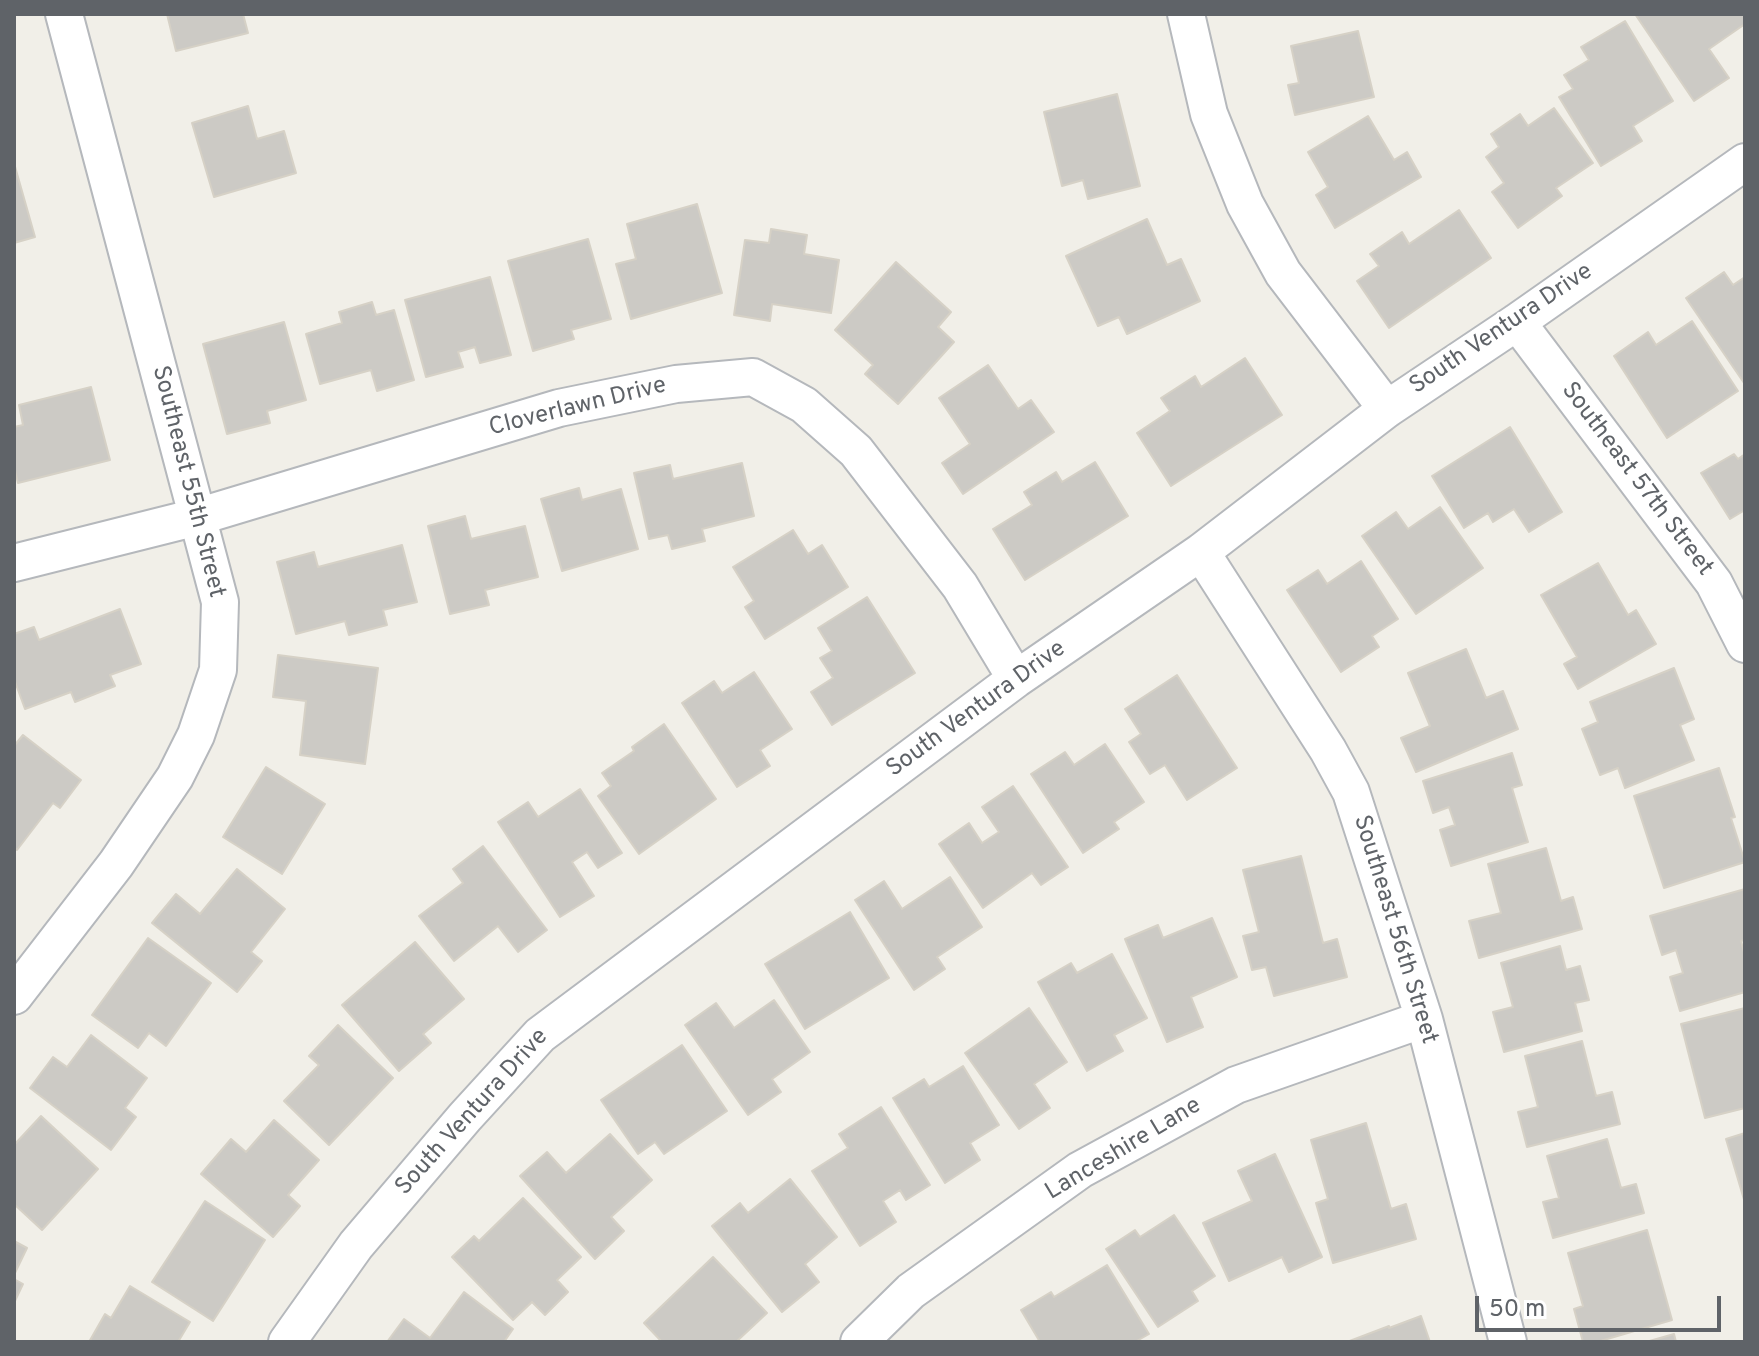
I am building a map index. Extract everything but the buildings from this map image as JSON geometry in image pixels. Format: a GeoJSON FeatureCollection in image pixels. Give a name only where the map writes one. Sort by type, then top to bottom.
{"type":"FeatureCollection","features":[{"type":"Feature","properties":{"kind":"street","name":"Southeast 55th Street"},"geometry":{"type":"LineString","coordinates":[[14,996],[116,864],[175,777],[196,735],[218,670],[220,602],[64,14]]}},
{"type":"Feature","properties":{"kind":"street"},"geometry":{"type":"LineString","coordinates":[[1186,14],[1209,114],[1245,204],[1283,273],[1387,409]]}},
{"type":"Feature","properties":{"kind":"street","name":"South Ventura Drive"},"geometry":{"type":"LineString","coordinates":[[287,1342],[356,1245],[540,1035],[1016,679],[1201,552],[1387,409],[1745,162]]}},
{"type":"Feature","properties":{"kind":"street","name":"Southeast 57th Street"},"geometry":{"type":"LineString","coordinates":[[1517,322],[1714,583],[1745,644]]}},
{"type":"Feature","properties":{"kind":"street","name":"Cloverlawn Drive"},"geometry":{"type":"LineString","coordinates":[[14,563],[197,517],[559,408],[676,384],[753,377],[804,405],[856,451],[960,586],[1016,679]]}},
{"type":"Feature","properties":{"kind":"street","name":"Southeast 56th Street"},"geometry":{"type":"LineString","coordinates":[[1201,552],[1328,750],[1351,792],[1424,1019],[1508,1342]]}},
{"type":"Feature","properties":{"kind":"street","name":"Lanceshire Lane"},"geometry":{"type":"LineString","coordinates":[[859,1342],[911,1291],[1080,1170],[1236,1085],[1424,1019]]}}]}
